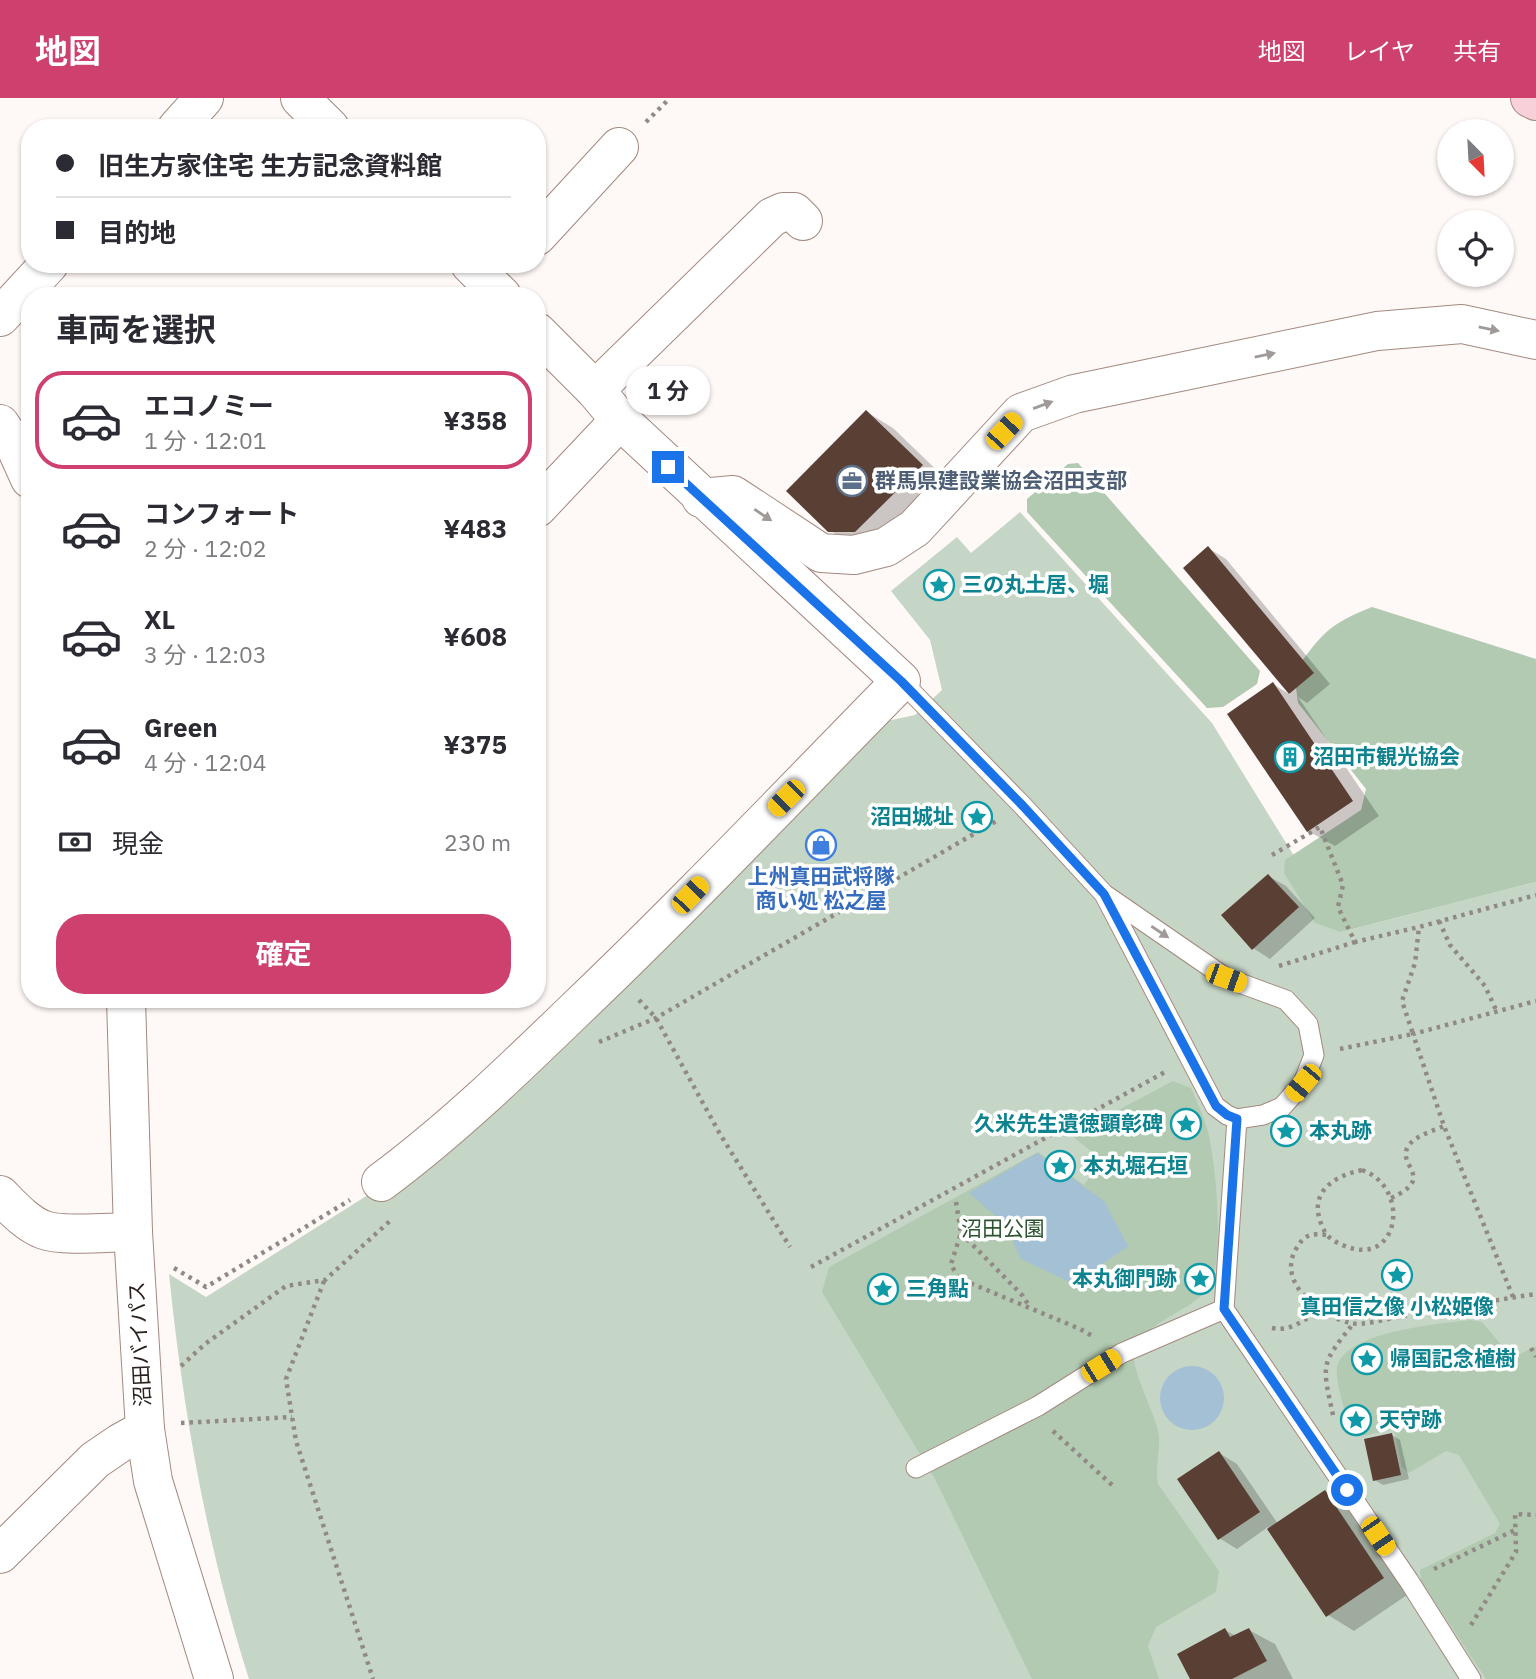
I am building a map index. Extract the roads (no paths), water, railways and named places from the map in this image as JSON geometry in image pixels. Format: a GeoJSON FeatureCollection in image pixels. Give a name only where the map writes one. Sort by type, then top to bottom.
{"type":"FeatureCollection","features":[{"type":"Feature","properties":{"kind":"main road"},"geometry":{"type":"LineString","coordinates":[[1530,98],[1536,102]]}},
{"type":"Feature","properties":{"kind":"street"},"geometry":{"type":"LineString","coordinates":[[185,119],[204,98]]}},
{"type":"Feature","properties":{"kind":"street"},"geometry":{"type":"LineString","coordinates":[[300,98],[321,119]]}},
{"type":"Feature","properties":{"kind":"street"},"geometry":{"type":"LineString","coordinates":[[546,226],[620,147]]}},
{"type":"Feature","properties":{"kind":"street"},"geometry":{"type":"LineString","coordinates":[[595,390],[772,217],[783,212],[794,212],[803,221]]}},
{"type":"Feature","properties":{"kind":"street"},"geometry":{"type":"LineString","coordinates":[[28,287],[41,273]]}},
{"type":"Feature","properties":{"kind":"street"},"geometry":{"type":"LineString","coordinates":[[0,317],[21,294]]}},
{"type":"Feature","properties":{"kind":"street"},"geometry":{"type":"LineString","coordinates":[[701,498],[733,495],[821,553],[854,555],[886,547],[915,528],[1021,413],[1074,394],[1377,331],[1462,324],[1536,340]]}},
{"type":"Feature","properties":{"kind":"street"},"geometry":{"type":"LineString","coordinates":[[389,1198],[438,1138],[613,973],[901,681],[701,498],[620,420],[595,390],[546,341]]}},
{"type":"Feature","properties":{"kind":"street"},"geometry":{"type":"LineString","coordinates":[[546,498],[620,420]]}},
{"type":"Feature","properties":{"kind":"street"},"geometry":{"type":"LineString","coordinates":[[0,424],[21,459]]}},
{"type":"Feature","properties":{"kind":"street","name":"沼田バイパス"},"geometry":{"type":"LineString","coordinates":[[127,1008],[133,1232],[163,1426],[153,1481],[214,1679]]}},
{"type":"Feature","properties":{"kind":"street"},"geometry":{"type":"LineString","coordinates":[[0,1195],[18,1213],[44,1230],[133,1232]]}},
{"type":"Feature","properties":{"kind":"street"},"geometry":{"type":"LineString","coordinates":[[0,1554],[95,1460],[120,1443],[163,1426]]}},
{"type":"Feature","properties":{"kind":"lane"},"geometry":{"type":"LineString","coordinates":[[901,681],[1104,894],[1226,978],[1286,1000],[1308,1024],[1314,1055],[1303,1083],[1282,1107],[1262,1115],[1237,1119],[1216,1106],[1104,894]]}},
{"type":"Feature","properties":{"kind":"lane"},"geometry":{"type":"LineString","coordinates":[[1237,1119],[1224,1309],[1409,1581],[1471,1679]]}},
{"type":"Feature","properties":{"kind":"lane"},"geometry":{"type":"LineString","coordinates":[[916,1468],[1038,1406],[1122,1353],[1224,1309]]}},
{"type":"Feature","properties":{"kind":"water"},"geometry":{"type":"Polygon","coordinates":[[[1037,1153],[1104,1201],[1128,1246],[1074,1284],[1021,1259],[1005,1224],[969,1193],[1037,1153]]]}},
{"type":"Feature","properties":{"kind":"water"},"geometry":{"type":"Polygon","coordinates":[[[1192,1366],[1215,1375],[1224,1398],[1215,1421],[1192,1430],[1169,1421],[1160,1398],[1169,1375],[1192,1366]]]}},
{"type":"Feature","properties":{"kind":"place","name":"群馬県建設業協会沼田支部"},"geometry":{"type":"Point","coordinates":[852,481]}},
{"type":"Feature","properties":{"kind":"place","name":"三の丸土居、堀"},"geometry":{"type":"Point","coordinates":[939,585]}},
{"type":"Feature","properties":{"kind":"place","name":"沼田市観光協会"},"geometry":{"type":"Point","coordinates":[1290,757]}},
{"type":"Feature","properties":{"kind":"place","name":"沼田城址"},"geometry":{"type":"Point","coordinates":[977,817]}},
{"type":"Feature","properties":{"kind":"place","name":"上州真田武将隊 商い処 松之屋"},"geometry":{"type":"Point","coordinates":[821,845]}},
{"type":"Feature","properties":{"kind":"place","name":"久米先生遺徳顕彰碑"},"geometry":{"type":"Point","coordinates":[1186,1124]}},
{"type":"Feature","properties":{"kind":"place","name":"本丸跡"},"geometry":{"type":"Point","coordinates":[1286,1131]}},
{"type":"Feature","properties":{"kind":"place","name":"本丸堀石垣"},"geometry":{"type":"Point","coordinates":[1060,1166]}},
{"type":"Feature","properties":{"kind":"place","name":"真田信之像 小松姫像"},"geometry":{"type":"Point","coordinates":[1397,1275]}},
{"type":"Feature","properties":{"kind":"place","name":"本丸御門跡"},"geometry":{"type":"Point","coordinates":[1200,1279]}},
{"type":"Feature","properties":{"kind":"place","name":"三角點"},"geometry":{"type":"Point","coordinates":[883,1289]}},
{"type":"Feature","properties":{"kind":"place","name":"帰国記念植樹"},"geometry":{"type":"Point","coordinates":[1367,1359]}},
{"type":"Feature","properties":{"kind":"place","name":"天守跡"},"geometry":{"type":"Point","coordinates":[1356,1420]}},
{"type":"Feature","properties":{"kind":"park label","name":"沼田公園"},"geometry":{"type":"Point","coordinates":[1003,1229]}}]}
